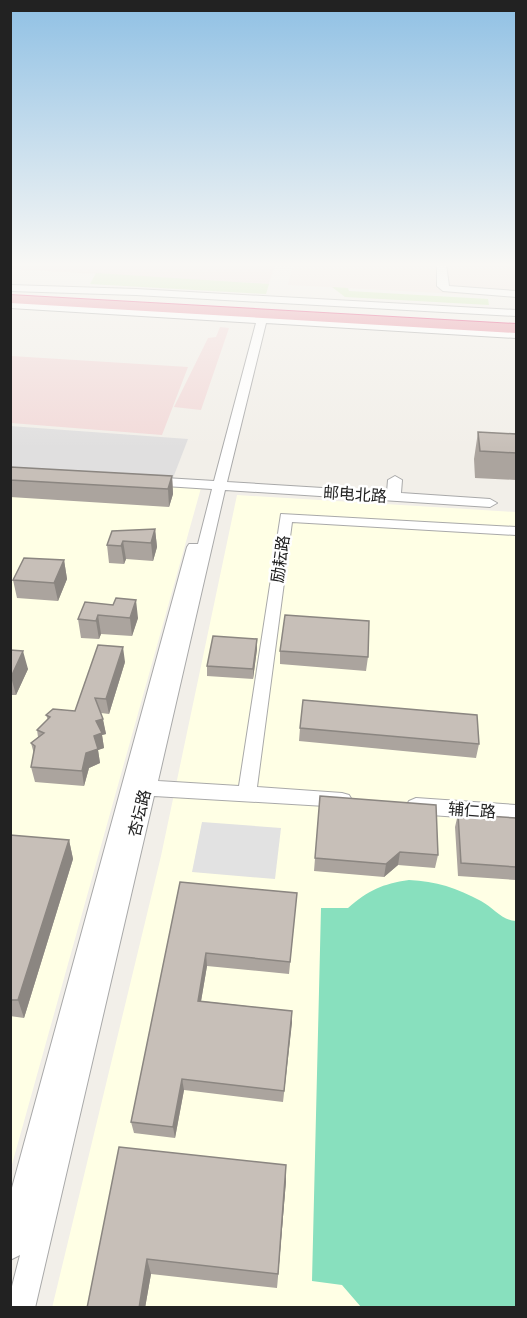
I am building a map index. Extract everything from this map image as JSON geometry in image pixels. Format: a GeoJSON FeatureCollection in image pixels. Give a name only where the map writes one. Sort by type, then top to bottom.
{"type":"FeatureCollection","features":[{"type":"Feature","properties":{"kind":"street","name":"杏坛路"},"geometry":{"type":"LineString","coordinates":[[10,1247],[138,787],[256,326]]}},
{"type":"Feature","properties":{"kind":"street","name":"邮电北路"},"geometry":{"type":"LineString","coordinates":[[139,480],[490,503]]}},
{"type":"Feature","properties":{"kind":"street"},"geometry":{"type":"LineString","coordinates":[[394,496],[395,480]]}},
{"type":"Feature","properties":{"kind":"street","name":"励耘路"},"geometry":{"type":"LineString","coordinates":[[248,793],[287,511],[516,531]]}},
{"type":"Feature","properties":{"kind":"street","name":"杏坛路"},"geometry":{"type":"LineString","coordinates":[[21,1308],[138,787]]}},
{"type":"Feature","properties":{"kind":"street"},"geometry":{"type":"LineString","coordinates":[[138,787],[361,802]]}},
{"type":"Feature","properties":{"kind":"street","name":"辅仁路"},"geometry":{"type":"LineString","coordinates":[[396,804],[516,813]]}},
{"type":"Feature","properties":{"kind":"shaded area"},"geometry":{"type":"Polygon","coordinates":[[[220,327],[229,328],[201,410],[174,407],[208,338],[216,337],[220,327]]]}},
{"type":"Feature","properties":{"kind":"shaded area"},"geometry":{"type":"Polygon","coordinates":[[[11,356],[188,367],[162,435],[11,423],[11,356]]]}},
{"type":"Feature","properties":{"kind":"shaded area"},"geometry":{"type":"Polygon","coordinates":[[[10,426],[188,439],[173,478],[11,467],[10,426]]]}},
{"type":"Feature","properties":{"kind":"shaded area"},"geometry":{"type":"Polygon","coordinates":[[[10,477],[201,488],[11,1168],[10,1168],[10,477]]]}},
{"type":"Feature","properties":{"kind":"shaded area"},"geometry":{"type":"Polygon","coordinates":[[[237,495],[516,512],[516,1307],[52,1308],[161,856],[237,495]]]}},
{"type":"Feature","properties":{"kind":"shaded area"},"geometry":{"type":"Polygon","coordinates":[[[202,822],[281,828],[275,879],[192,872],[202,822]]]}},
{"type":"Feature","properties":{"kind":"green space"},"geometry":{"type":"Polygon","coordinates":[[[409,880],[437,884],[463,892],[502,916],[516,921],[516,1307],[361,1307],[342,1285],[312,1281],[321,908],[348,908],[376,889],[409,880]]]}},
{"type":"Feature","properties":{"kind":"building"},"geometry":{"type":"Polygon","coordinates":[[[478,432],[516,434],[516,453],[480,451],[478,432]]]}},
{"type":"Feature","properties":{"kind":"building"},"geometry":{"type":"Polygon","coordinates":[[[10,467],[172,476],[168,489],[10,480],[10,467]]]}},
{"type":"Feature","properties":{"kind":"building"},"geometry":{"type":"Polygon","coordinates":[[[155,529],[151,543],[123,541],[121,546],[107,545],[112,531],[155,529]]]}},
{"type":"Feature","properties":{"kind":"building"},"geometry":{"type":"Polygon","coordinates":[[[24,558],[64,560],[54,583],[13,580],[24,558]]]}},
{"type":"Feature","properties":{"kind":"building"},"geometry":{"type":"Polygon","coordinates":[[[116,598],[136,600],[130,618],[98,615],[96,621],[78,619],[85,602],[113,605],[116,598]]]}},
{"type":"Feature","properties":{"kind":"building"},"geometry":{"type":"Polygon","coordinates":[[[285,615],[369,621],[368,657],[280,651],[285,615]]]}},
{"type":"Feature","properties":{"kind":"building"},"geometry":{"type":"Polygon","coordinates":[[[213,636],[257,639],[253,669],[207,666],[213,636]]]}},
{"type":"Feature","properties":{"kind":"building"},"geometry":{"type":"Polygon","coordinates":[[[98,645],[123,647],[106,699],[95,698],[103,719],[96,721],[102,733],[94,736],[98,749],[86,753],[82,771],[31,767],[35,746],[31,743],[44,733],[37,730],[50,717],[46,715],[53,709],[75,711],[98,645]]]}},
{"type":"Feature","properties":{"kind":"building"},"geometry":{"type":"Polygon","coordinates":[[[10,650],[23,651],[11,677],[10,677],[10,650]]]}},
{"type":"Feature","properties":{"kind":"building"},"geometry":{"type":"Polygon","coordinates":[[[303,700],[477,715],[479,744],[300,728],[303,700]]]}},
{"type":"Feature","properties":{"kind":"building"},"geometry":{"type":"Polygon","coordinates":[[[320,796],[436,805],[438,855],[400,852],[386,864],[315,858],[320,796]]]}},
{"type":"Feature","properties":{"kind":"building"},"geometry":{"type":"Polygon","coordinates":[[[458,814],[516,818],[516,867],[461,863],[458,814]]]}},
{"type":"Feature","properties":{"kind":"building"},"geometry":{"type":"Polygon","coordinates":[[[10,835],[69,840],[18,1000],[10,1000],[10,835]]]}},
{"type":"Feature","properties":{"kind":"building"},"geometry":{"type":"Polygon","coordinates":[[[180,882],[297,893],[290,962],[206,953],[198,1001],[292,1011],[284,1091],[182,1079],[173,1127],[131,1122],[180,882]]]}},
{"type":"Feature","properties":{"kind":"building"},"geometry":{"type":"Polygon","coordinates":[[[119,1147],[286,1165],[278,1274],[147,1259],[139,1308],[87,1308],[119,1147]]]}}]}
